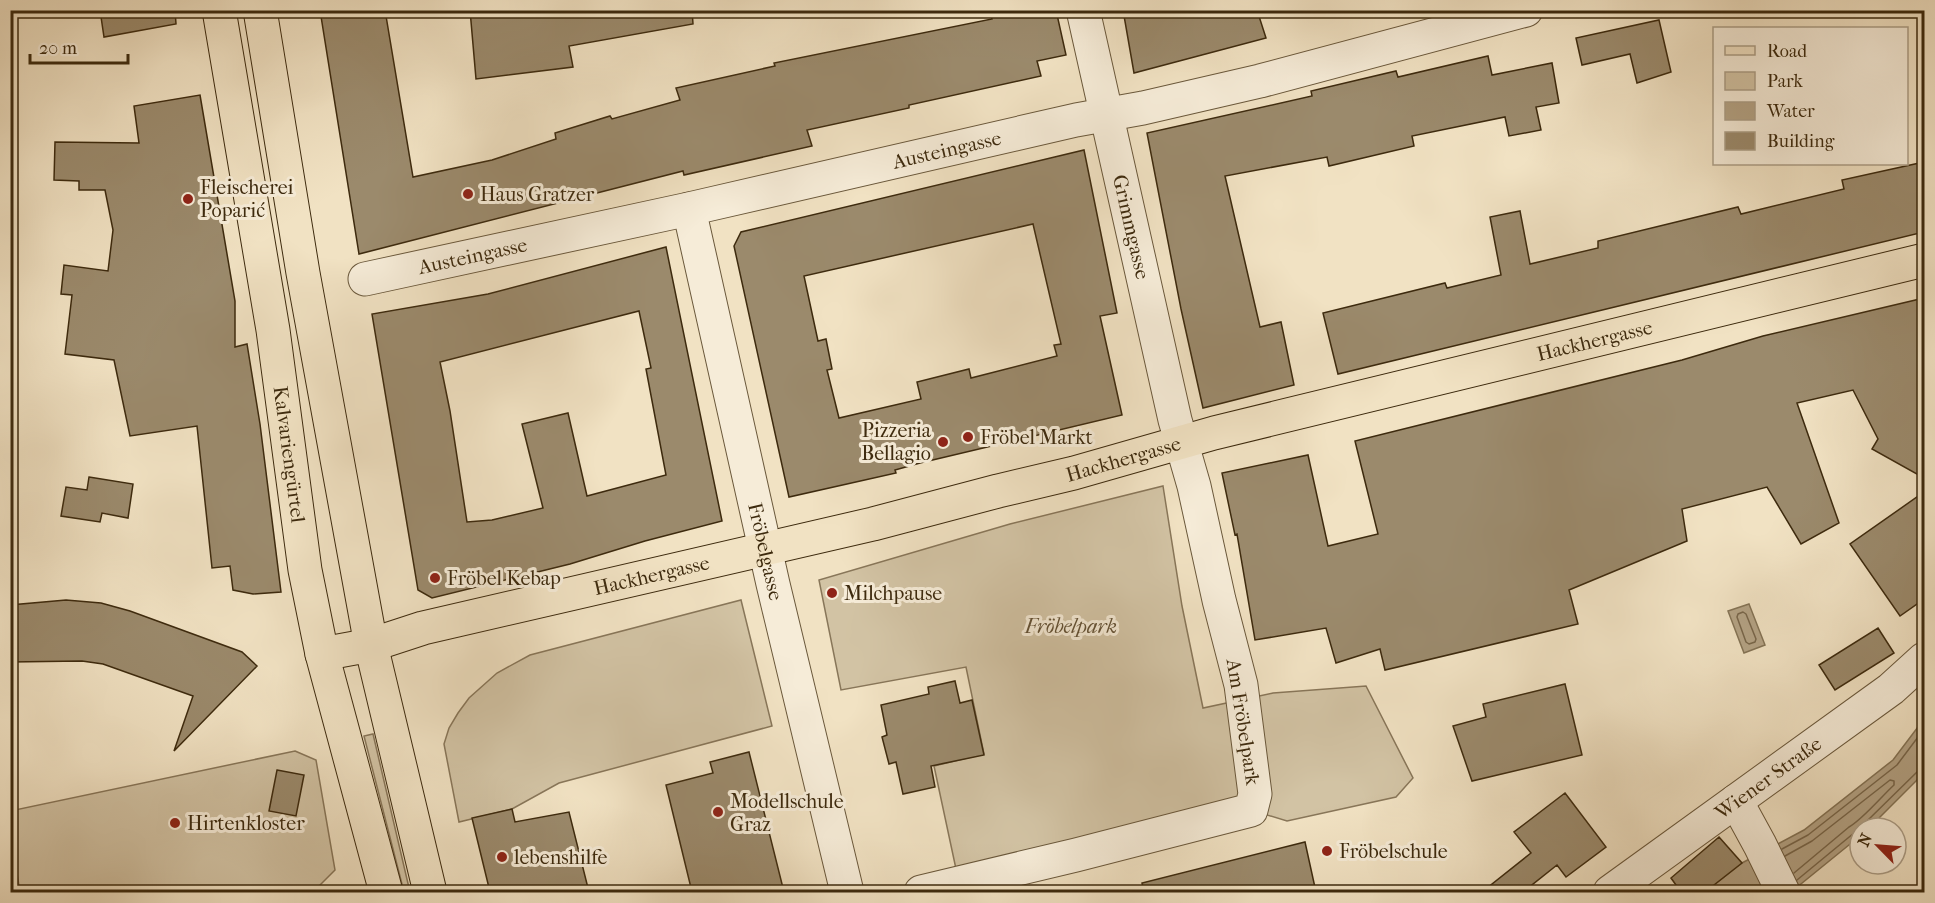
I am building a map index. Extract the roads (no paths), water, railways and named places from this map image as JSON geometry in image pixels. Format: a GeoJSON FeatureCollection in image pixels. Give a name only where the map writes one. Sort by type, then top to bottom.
{"type":"FeatureCollection","features":[{"type":"Feature","properties":{"kind":"main road","name":"Kalvariengürtel"},"geometry":{"type":"LineString","coordinates":[[219,10],[273,330],[305,570],[322,654],[386,892]]}},
{"type":"Feature","properties":{"kind":"main road"},"geometry":{"type":"LineString","coordinates":[[260,10],[303,273],[371,645],[430,892]]}},
{"type":"Feature","properties":{"kind":"main road","name":"Hackhergasse"},"geometry":{"type":"LineString","coordinates":[[322,654],[371,645],[423,628],[766,549],[1074,473],[1181,442],[1924,260]]}},
{"type":"Feature","properties":{"kind":"street","name":"Grimmgasse"},"geometry":{"type":"LineString","coordinates":[[1083,10],[1181,442]]}},
{"type":"Feature","properties":{"kind":"street","name":"Austeingasse"},"geometry":{"type":"LineString","coordinates":[[365,279],[1260,81],[1526,10]]}},
{"type":"Feature","properties":{"kind":"street","name":"Fröbelgasse"},"geometry":{"type":"LineString","coordinates":[[689,209],[798,691],[847,892]]}},
{"type":"Feature","properties":{"kind":"street","name":"Am Fröbelpark"},"geometry":{"type":"LineString","coordinates":[[921,892],[1251,810],[1255,794],[1241,685],[1219,600],[1194,486],[1181,442]]}},
{"type":"Feature","properties":{"kind":"street","name":"Wiener Straße"},"geometry":{"type":"LineString","coordinates":[[1610,892],[1891,689],[1924,659]]}},
{"type":"Feature","properties":{"kind":"street"},"geometry":{"type":"LineString","coordinates":[[1736,801],[1761,845],[1783,892]]}},
{"type":"Feature","properties":{"kind":"water"},"geometry":{"type":"Polygon","coordinates":[[[1749,604],[1765,645],[1744,653],[1728,611],[1749,604]]]}},
{"type":"Feature","properties":{"kind":"water"},"geometry":{"type":"Polygon","coordinates":[[[1924,719],[1924,773],[1881,816],[1848,816],[1848,846],[1791,892],[1705,892],[1742,863],[1804,830],[1893,760],[1924,719]]]}},
{"type":"Feature","properties":{"kind":"place","name":"Haus Gratzer"},"geometry":{"type":"Point","coordinates":[468,194]}},
{"type":"Feature","properties":{"kind":"place","name":"Fleischerei Poparić"},"geometry":{"type":"Point","coordinates":[188,199]}},
{"type":"Feature","properties":{"kind":"place","name":"Fröbel Markt"},"geometry":{"type":"Point","coordinates":[968,437]}},
{"type":"Feature","properties":{"kind":"place","name":"Pizzeria Bellagio"},"geometry":{"type":"Point","coordinates":[943,442]}},
{"type":"Feature","properties":{"kind":"place","name":"Fröbel Kebap"},"geometry":{"type":"Point","coordinates":[435,578]}},
{"type":"Feature","properties":{"kind":"place","name":"Milchpause"},"geometry":{"type":"Point","coordinates":[832,593]}},
{"type":"Feature","properties":{"kind":"place","name":"Modellschule Graz"},"geometry":{"type":"Point","coordinates":[718,812]}},
{"type":"Feature","properties":{"kind":"place","name":"Hirtenkloster"},"geometry":{"type":"Point","coordinates":[175,823]}},
{"type":"Feature","properties":{"kind":"place","name":"Fröbelschule"},"geometry":{"type":"Point","coordinates":[1327,851]}},
{"type":"Feature","properties":{"kind":"place","name":"lebenshilfe"},"geometry":{"type":"Point","coordinates":[502,857]}},
{"type":"Feature","properties":{"kind":"park label","name":"Fröbelpark"},"geometry":{"type":"Point","coordinates":[1071,626]}}]}
